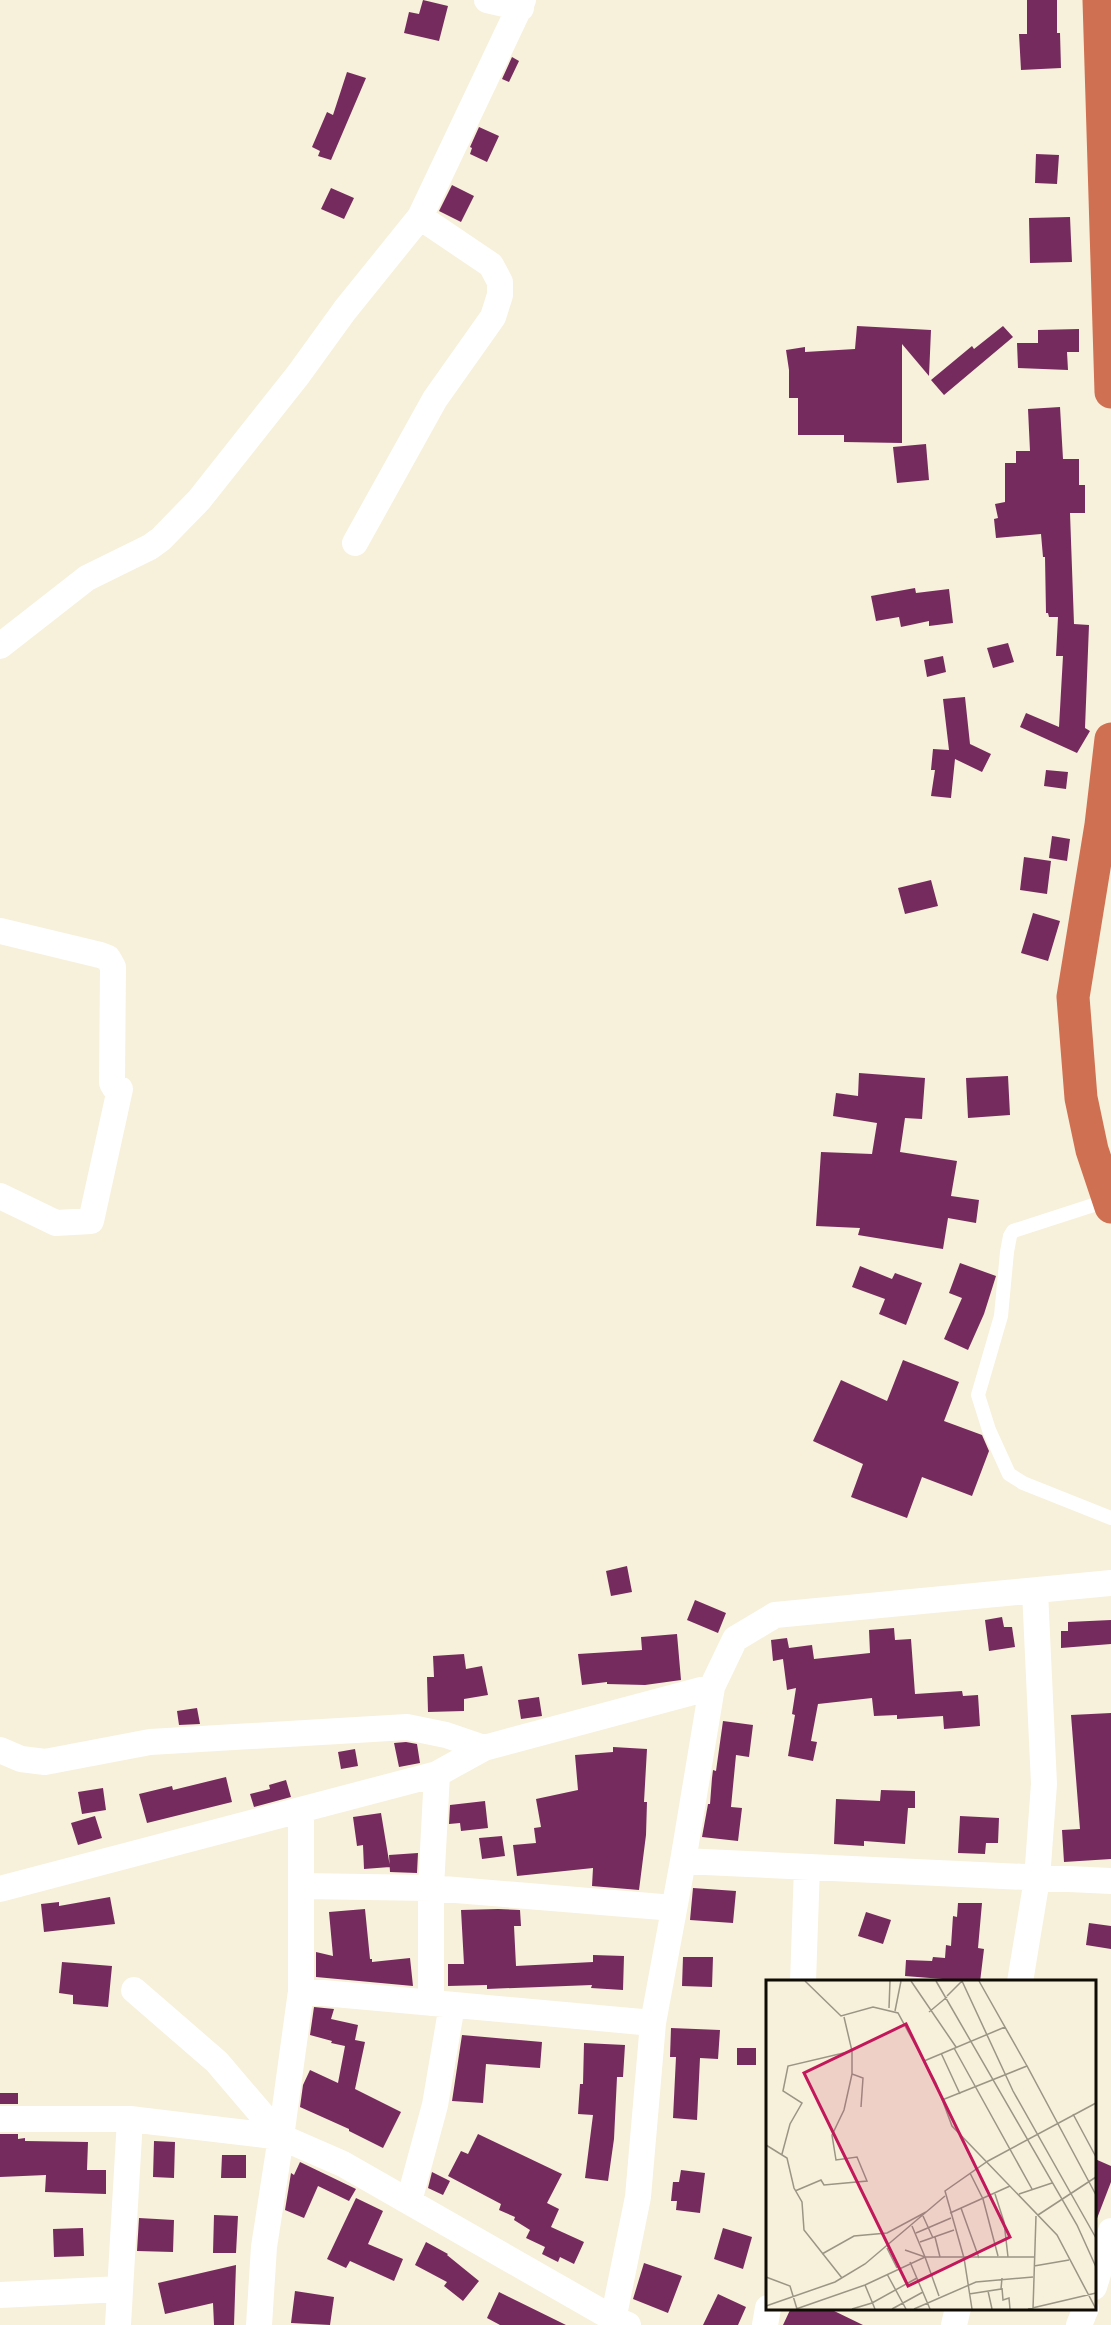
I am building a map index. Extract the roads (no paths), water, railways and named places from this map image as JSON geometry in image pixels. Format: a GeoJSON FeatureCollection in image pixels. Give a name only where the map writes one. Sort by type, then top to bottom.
{"type":"FeatureCollection","features":[{"type":"Feature","properties":{"kind":"highway"},"geometry":{"type":"LineString","coordinates":[[1099,0],[1111,392]]}},
{"type":"Feature","properties":{"kind":"highway"},"geometry":{"type":"LineString","coordinates":[[1110,1203],[1092,1150],[1081,1098],[1073,997],[1106,825],[1111,739]]}},
{"type":"Feature","properties":{"kind":"street"},"geometry":{"type":"LineString","coordinates":[[0,646],[87,578],[150,547],[161,539],[199,500],[298,375],[345,310],[420,217],[522,4],[488,0]]}},
{"type":"Feature","properties":{"kind":"street"},"geometry":{"type":"LineString","coordinates":[[355,543],[435,399],[493,317],[500,295],[500,282],[491,265],[420,217]]}},
{"type":"Feature","properties":{"kind":"street"},"geometry":{"type":"LineString","coordinates":[[0,931],[100,955],[110,962],[113,967],[112,1083],[115,1088],[120,1089],[91,1221],[56,1223],[0,1196]]}},
{"type":"Feature","properties":{"kind":"street"},"geometry":{"type":"LineString","coordinates":[[0,2119],[130,2119],[281,2137],[343,2164],[618,2323],[638,2197],[653,2023],[712,1687],[735,1639],[775,1615],[1111,1583]]}},
{"type":"Feature","properties":{"kind":"street"},"geometry":{"type":"LineString","coordinates":[[1020,1980],[1037,1879],[1044,1784],[1035,1591]]}},
{"type":"Feature","properties":{"kind":"street"},"geometry":{"type":"LineString","coordinates":[[0,1889],[437,1774],[484,1748],[712,1687]]}},
{"type":"Feature","properties":{"kind":"street"},"geometry":{"type":"LineString","coordinates":[[0,1750],[21,1759],[45,1762],[150,1742],[407,1727],[446,1735],[484,1748]]}},
{"type":"Feature","properties":{"kind":"street"},"geometry":{"type":"LineString","coordinates":[[409,2201],[435,2105],[441,2004],[431,1888],[437,1774]]}},
{"type":"Feature","properties":{"kind":"street"},"geometry":{"type":"LineString","coordinates":[[259,2325],[264,2247],[301,1991],[301,1811]]}},
{"type":"Feature","properties":{"kind":"street"},"geometry":{"type":"LineString","coordinates":[[683,1861],[1111,1881]]}},
{"type":"Feature","properties":{"kind":"street"},"geometry":{"type":"LineString","coordinates":[[803,1980],[807,1867]]}},
{"type":"Feature","properties":{"kind":"street"},"geometry":{"type":"LineString","coordinates":[[301,1886],[431,1888],[674,1908]]}},
{"type":"Feature","properties":{"kind":"street"},"geometry":{"type":"LineString","coordinates":[[134,1990],[217,2062],[281,2137]]}},
{"type":"Feature","properties":{"kind":"street"},"geometry":{"type":"LineString","coordinates":[[301,1991],[653,2023]]}},
{"type":"Feature","properties":{"kind":"street"},"geometry":{"type":"LineString","coordinates":[[118,2325],[130,2119]]}},
{"type":"Feature","properties":{"kind":"street"},"geometry":{"type":"LineString","coordinates":[[1096,2284],[1111,2231]]}},
{"type":"Feature","properties":{"kind":"street"},"geometry":{"type":"LineString","coordinates":[[0,2295],[120,2289]]}},
{"type":"Feature","properties":{"kind":"street"},"geometry":{"type":"LineString","coordinates":[[765,2325],[768,2310]]}},
{"type":"Feature","properties":{"kind":"street"},"geometry":{"type":"LineString","coordinates":[[954,2325],[958,2310]]}},
{"type":"Feature","properties":{"kind":"street"},"geometry":{"type":"LineString","coordinates":[[1079,2325],[1085,2310]]}},
{"type":"Feature","properties":{"kind":"lane"},"geometry":{"type":"LineString","coordinates":[[1110,1203],[1018,1227],[1013,1231],[1007,1252],[1001,1316],[978,1395],[989,1430],[1009,1474],[1023,1483],[1111,1518]]}}]}
